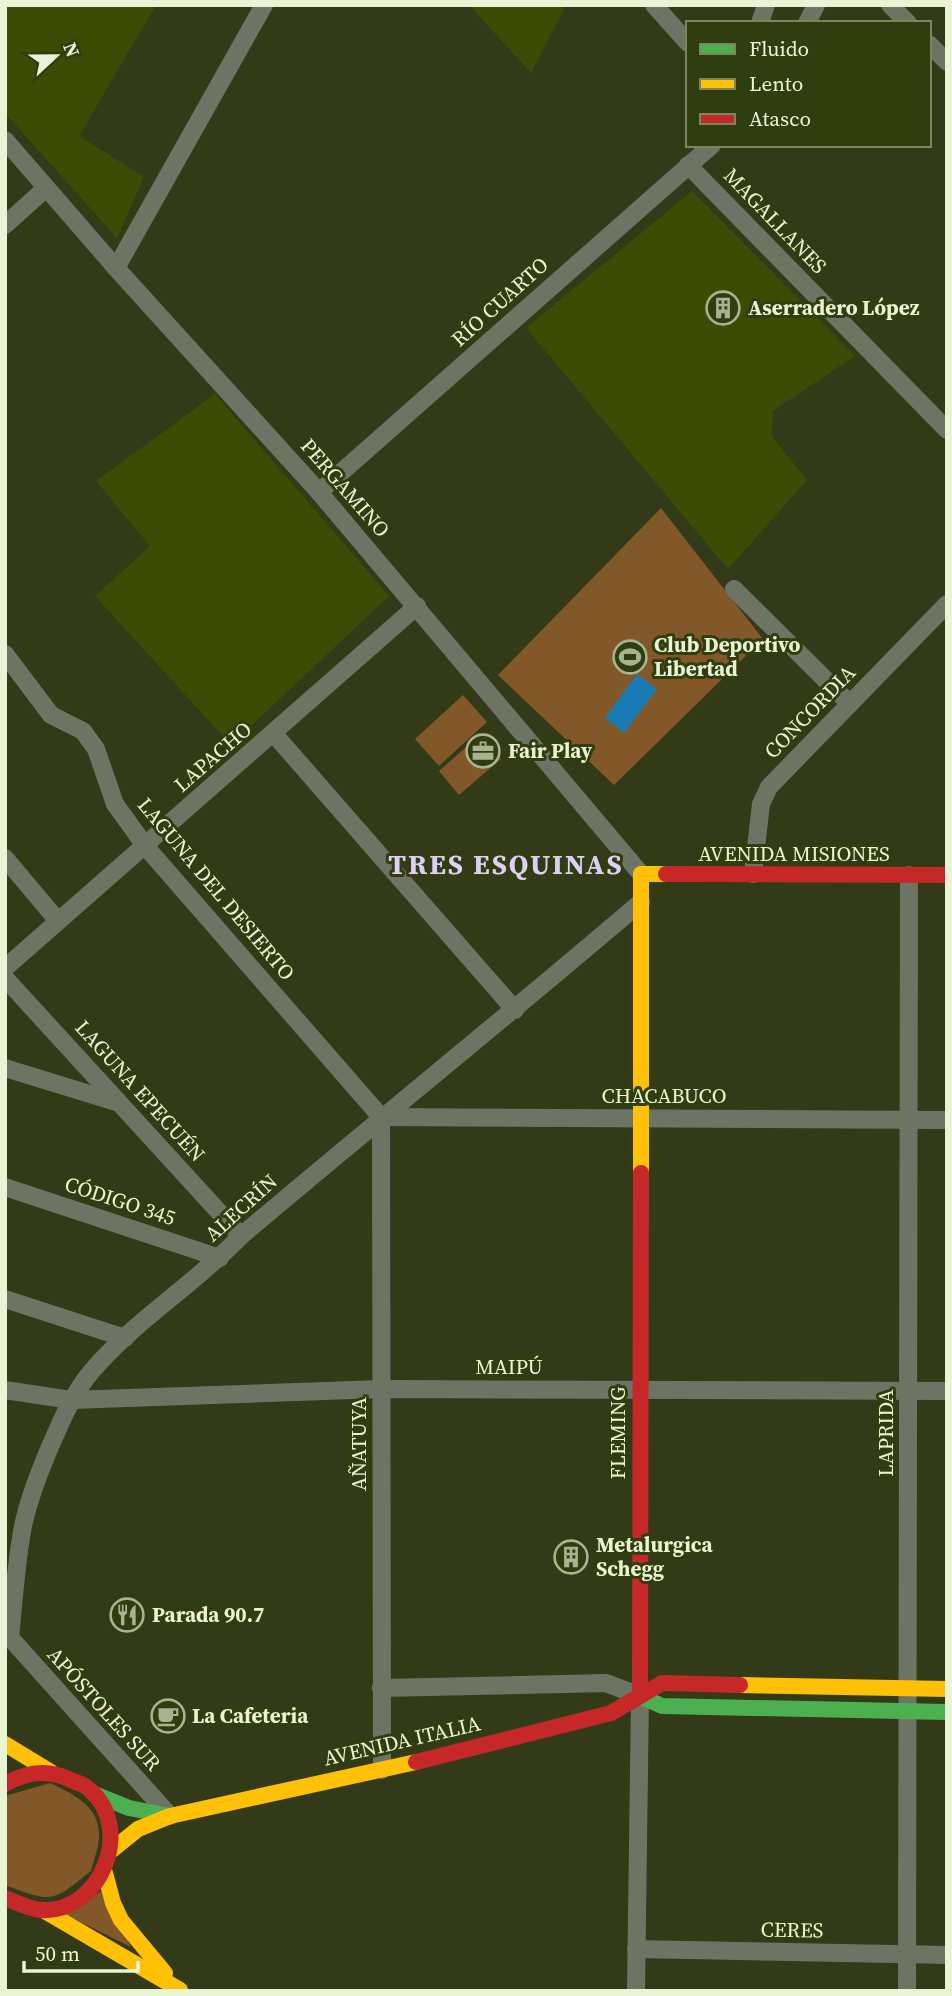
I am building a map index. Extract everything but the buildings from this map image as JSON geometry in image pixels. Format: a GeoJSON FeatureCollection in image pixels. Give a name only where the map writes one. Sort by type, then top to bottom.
{"type":"FeatureCollection","features":[{"type":"Feature","properties":{"kind":"main road","name":"AVENIDA MISIONES"},"geometry":{"type":"LineString","coordinates":[[641,874],[947,875]]}},
{"type":"Feature","properties":{"kind":"main road","name":"FLEMING"},"geometry":{"type":"LineString","coordinates":[[640,1696],[641,874]]}},
{"type":"Feature","properties":{"kind":"main road","name":"AVENIDA ITALIA"},"geometry":{"type":"LineString","coordinates":[[112,1850],[138,1829],[170,1816],[382,1770],[611,1713],[662,1683],[947,1689]]}},
{"type":"Feature","properties":{"kind":"main road","name":"AVENIDA ITALIA"},"geometry":{"type":"LineString","coordinates":[[640,1696],[662,1706],[947,1712]]}},
{"type":"Feature","properties":{"kind":"main road","name":"AVENIDA ITALIA"},"geometry":{"type":"LineString","coordinates":[[5,1744],[51,1772],[81,1783],[94,1794],[129,1808],[170,1816]]}},
{"type":"Feature","properties":{"kind":"main road"},"geometry":{"type":"LineString","coordinates":[[5,1784],[29,1773],[51,1772]]}},
{"type":"Feature","properties":{"kind":"main road"},"geometry":{"type":"LineString","coordinates":[[5,1898],[20,1906],[43,1910],[62,1908],[79,1900],[94,1888],[105,1873],[112,1850],[111,1830],[105,1810],[94,1794]]}},
{"type":"Feature","properties":{"kind":"main road"},"geometry":{"type":"LineString","coordinates":[[105,1873],[121,1920],[180,1990]]}},
{"type":"Feature","properties":{"kind":"main road"},"geometry":{"type":"LineString","coordinates":[[43,1910],[180,1990]]}},
{"type":"Feature","properties":{"kind":"street"},"geometry":{"type":"LineString","coordinates":[[116,268],[264,5]]}},
{"type":"Feature","properties":{"kind":"street"},"geometry":{"type":"LineString","coordinates":[[654,5],[686,41]]}},
{"type":"Feature","properties":{"kind":"street"},"geometry":{"type":"LineString","coordinates":[[808,21],[816,5]]}},
{"type":"Feature","properties":{"kind":"street"},"geometry":{"type":"LineString","coordinates":[[890,5],[906,21]]}},
{"type":"Feature","properties":{"kind":"street"},"geometry":{"type":"LineString","coordinates":[[931,46],[947,62]]}},
{"type":"Feature","properties":{"kind":"street","name":"PERGAMINO"},"geometry":{"type":"LineString","coordinates":[[5,140],[116,268],[319,492],[641,874]]}},
{"type":"Feature","properties":{"kind":"street","name":"RÍO CUARTO"},"geometry":{"type":"LineString","coordinates":[[319,492],[710,147]]}},
{"type":"Feature","properties":{"kind":"street","name":"MAGALLANES"},"geometry":{"type":"LineString","coordinates":[[688,165],[947,430]]}},
{"type":"Feature","properties":{"kind":"street"},"geometry":{"type":"LineString","coordinates":[[5,225],[46,188]]}},
{"type":"Feature","properties":{"kind":"street"},"geometry":{"type":"LineString","coordinates":[[734,590],[849,703]]}},
{"type":"Feature","properties":{"kind":"street","name":"CONCORDIA"},"geometry":{"type":"LineString","coordinates":[[753,874],[761,804],[769,787],[947,604]]}},
{"type":"Feature","properties":{"kind":"street","name":"LAPACHO"},"geometry":{"type":"LineString","coordinates":[[5,968],[417,606]]}},
{"type":"Feature","properties":{"kind":"street","name":"LAGUNA DEL DESIERTO"},"geometry":{"type":"LineString","coordinates":[[5,654],[51,715],[83,731],[96,749],[115,804],[145,847],[381,1117]]}},
{"type":"Feature","properties":{"kind":"street"},"geometry":{"type":"LineString","coordinates":[[274,734],[515,1010]]}},
{"type":"Feature","properties":{"kind":"street"},"geometry":{"type":"LineString","coordinates":[[5,859],[58,920]]}},
{"type":"Feature","properties":{"kind":"street","name":"LAPRIDA"},"geometry":{"type":"LineString","coordinates":[[907,1991],[909,875]]}},
{"type":"Feature","properties":{"kind":"street","name":"ALECRÍN"},"geometry":{"type":"LineString","coordinates":[[7,1634],[26,1517],[42,1464],[71,1400],[91,1372],[125,1338],[220,1258],[241,1236],[381,1117],[515,1010],[640,902]]}},
{"type":"Feature","properties":{"kind":"street","name":"LAGUNA EPECUÉN"},"geometry":{"type":"LineString","coordinates":[[5,978],[241,1236]]}},
{"type":"Feature","properties":{"kind":"street"},"geometry":{"type":"LineString","coordinates":[[5,1068],[122,1104]]}},
{"type":"Feature","properties":{"kind":"street","name":"CHACABUCO"},"geometry":{"type":"LineString","coordinates":[[381,1117],[947,1120]]}},
{"type":"Feature","properties":{"kind":"street","name":"AÑATUYA"},"geometry":{"type":"LineString","coordinates":[[381,1117],[382,1770]]}},
{"type":"Feature","properties":{"kind":"street","name":"CÓDIGO 345"},"geometry":{"type":"LineString","coordinates":[[5,1187],[220,1258]]}},
{"type":"Feature","properties":{"kind":"street"},"geometry":{"type":"LineString","coordinates":[[5,1299],[125,1338]]}},
{"type":"Feature","properties":{"kind":"street","name":"MAIPÚ"},"geometry":{"type":"LineString","coordinates":[[5,1390],[71,1400],[381,1389],[947,1391]]}},
{"type":"Feature","properties":{"kind":"street","name":"APÓSTOLES SUR"},"geometry":{"type":"LineString","coordinates":[[7,1634],[170,1816]]}},
{"type":"Feature","properties":{"kind":"street","name":"AVENIDA ITALIA"},"geometry":{"type":"LineString","coordinates":[[381,1688],[606,1683],[640,1696]]}},
{"type":"Feature","properties":{"kind":"street","name":"FLEMING"},"geometry":{"type":"LineString","coordinates":[[636,1991],[640,1696]]}},
{"type":"Feature","properties":{"kind":"street","name":"CERES"},"geometry":{"type":"LineString","coordinates":[[636,1950],[947,1955]]}},
{"type":"Feature","properties":{"kind":"shaded area"},"geometry":{"type":"Polygon","coordinates":[[[5,5],[156,5],[79,136],[144,177],[117,238],[5,113],[5,5]]]}},
{"type":"Feature","properties":{"kind":"shaded area"},"geometry":{"type":"Polygon","coordinates":[[[469,5],[566,5],[531,73],[469,5]]]}},
{"type":"Feature","properties":{"kind":"shaded area"},"geometry":{"type":"Polygon","coordinates":[[[692,191],[855,356],[773,411],[772,436],[807,480],[728,569],[526,328],[692,191]]]}},
{"type":"Feature","properties":{"kind":"shaded area"},"geometry":{"type":"Polygon","coordinates":[[[215,394],[389,596],[231,745],[95,596],[150,546],[96,481],[215,394]]]}},
{"type":"Feature","properties":{"kind":"shaded area","name":"Club Deportivo Libertad"},"geometry":{"type":"Polygon","coordinates":[[[661,508],[763,639],[614,785],[498,675],[661,508]]]}},
{"type":"Feature","properties":{"kind":"shaded area"},"geometry":{"type":"Polygon","coordinates":[[[463,695],[487,722],[439,766],[415,739],[463,695]]]}},
{"type":"Feature","properties":{"kind":"shaded area"},"geometry":{"type":"Polygon","coordinates":[[[481,734],[501,759],[459,795],[439,771],[481,734]]]}},
{"type":"Feature","properties":{"kind":"shaded area"},"geometry":{"type":"Polygon","coordinates":[[[50,1783],[75,1796],[88,1807],[97,1822],[99,1837],[91,1871],[59,1894],[43,1897],[5,1885],[5,1796],[50,1783]]]}},
{"type":"Feature","properties":{"kind":"shaded area"},"geometry":{"type":"Polygon","coordinates":[[[103,1890],[131,1947],[64,1914],[103,1890]]]}},
{"type":"Feature","properties":{"kind":"water"},"geometry":{"type":"Polygon","coordinates":[[[637,674],[657,689],[624,733],[605,718],[637,674]]]}},
{"type":"Feature","properties":{"kind":"traffic: fast"},"geometry":{"type":"LineString","coordinates":[[640,1696],[662,1706],[947,1712]]}},
{"type":"Feature","properties":{"kind":"traffic: fast"},"geometry":{"type":"LineString","coordinates":[[94,1794],[129,1808],[170,1816]]}},
{"type":"Feature","properties":{"kind":"traffic: slow"},"geometry":{"type":"LineString","coordinates":[[641,1173],[641,874],[666,874]]}},
{"type":"Feature","properties":{"kind":"traffic: slow"},"geometry":{"type":"LineString","coordinates":[[740,1685],[947,1689]]}},
{"type":"Feature","properties":{"kind":"traffic: slow"},"geometry":{"type":"LineString","coordinates":[[5,1744],[51,1772]]}},
{"type":"Feature","properties":{"kind":"traffic: slow"},"geometry":{"type":"LineString","coordinates":[[112,1850],[138,1829],[170,1816],[416,1762]]}},
{"type":"Feature","properties":{"kind":"traffic: slow"},"geometry":{"type":"LineString","coordinates":[[105,1873],[121,1920],[165,1973]]}},
{"type":"Feature","properties":{"kind":"traffic: slow"},"geometry":{"type":"LineString","coordinates":[[43,1910],[180,1990]]}},
{"type":"Feature","properties":{"kind":"traffic: jam"},"geometry":{"type":"LineString","coordinates":[[666,874],[947,875]]}},
{"type":"Feature","properties":{"kind":"traffic: jam"},"geometry":{"type":"LineString","coordinates":[[640,1696],[641,1173]]}},
{"type":"Feature","properties":{"kind":"traffic: jam"},"geometry":{"type":"LineString","coordinates":[[416,1762],[611,1713],[662,1683],[740,1685]]}},
{"type":"Feature","properties":{"kind":"traffic: jam"},"geometry":{"type":"LineString","coordinates":[[5,1784],[38,1773],[63,1777],[90,1790],[103,1807],[110,1826],[110,1846],[104,1866],[94,1884],[80,1898],[62,1908],[41,1910],[5,1898]]}},
{"type":"Feature","properties":{"kind":"place","name":"Aserradero López"},"geometry":{"type":"Point","coordinates":[723,308]}},
{"type":"Feature","properties":{"kind":"place","name":"Club Deportivo Libertad"},"geometry":{"type":"Point","coordinates":[630,657]}},
{"type":"Feature","properties":{"kind":"place","name":"Fair Play"},"geometry":{"type":"Point","coordinates":[483,751]}},
{"type":"Feature","properties":{"kind":"place","name":"Metalurgica Schegg"},"geometry":{"type":"Point","coordinates":[571,1557]}},
{"type":"Feature","properties":{"kind":"place","name":"Parada 90.7"},"geometry":{"type":"Point","coordinates":[127,1615]}},
{"type":"Feature","properties":{"kind":"place","name":"La Cafeteria"},"geometry":{"type":"Point","coordinates":[168,1716]}},
{"type":"Feature","properties":{"kind":"district","name":"TRES ESQUINAS"},"geometry":{"type":"Point","coordinates":[506,864]}}]}
